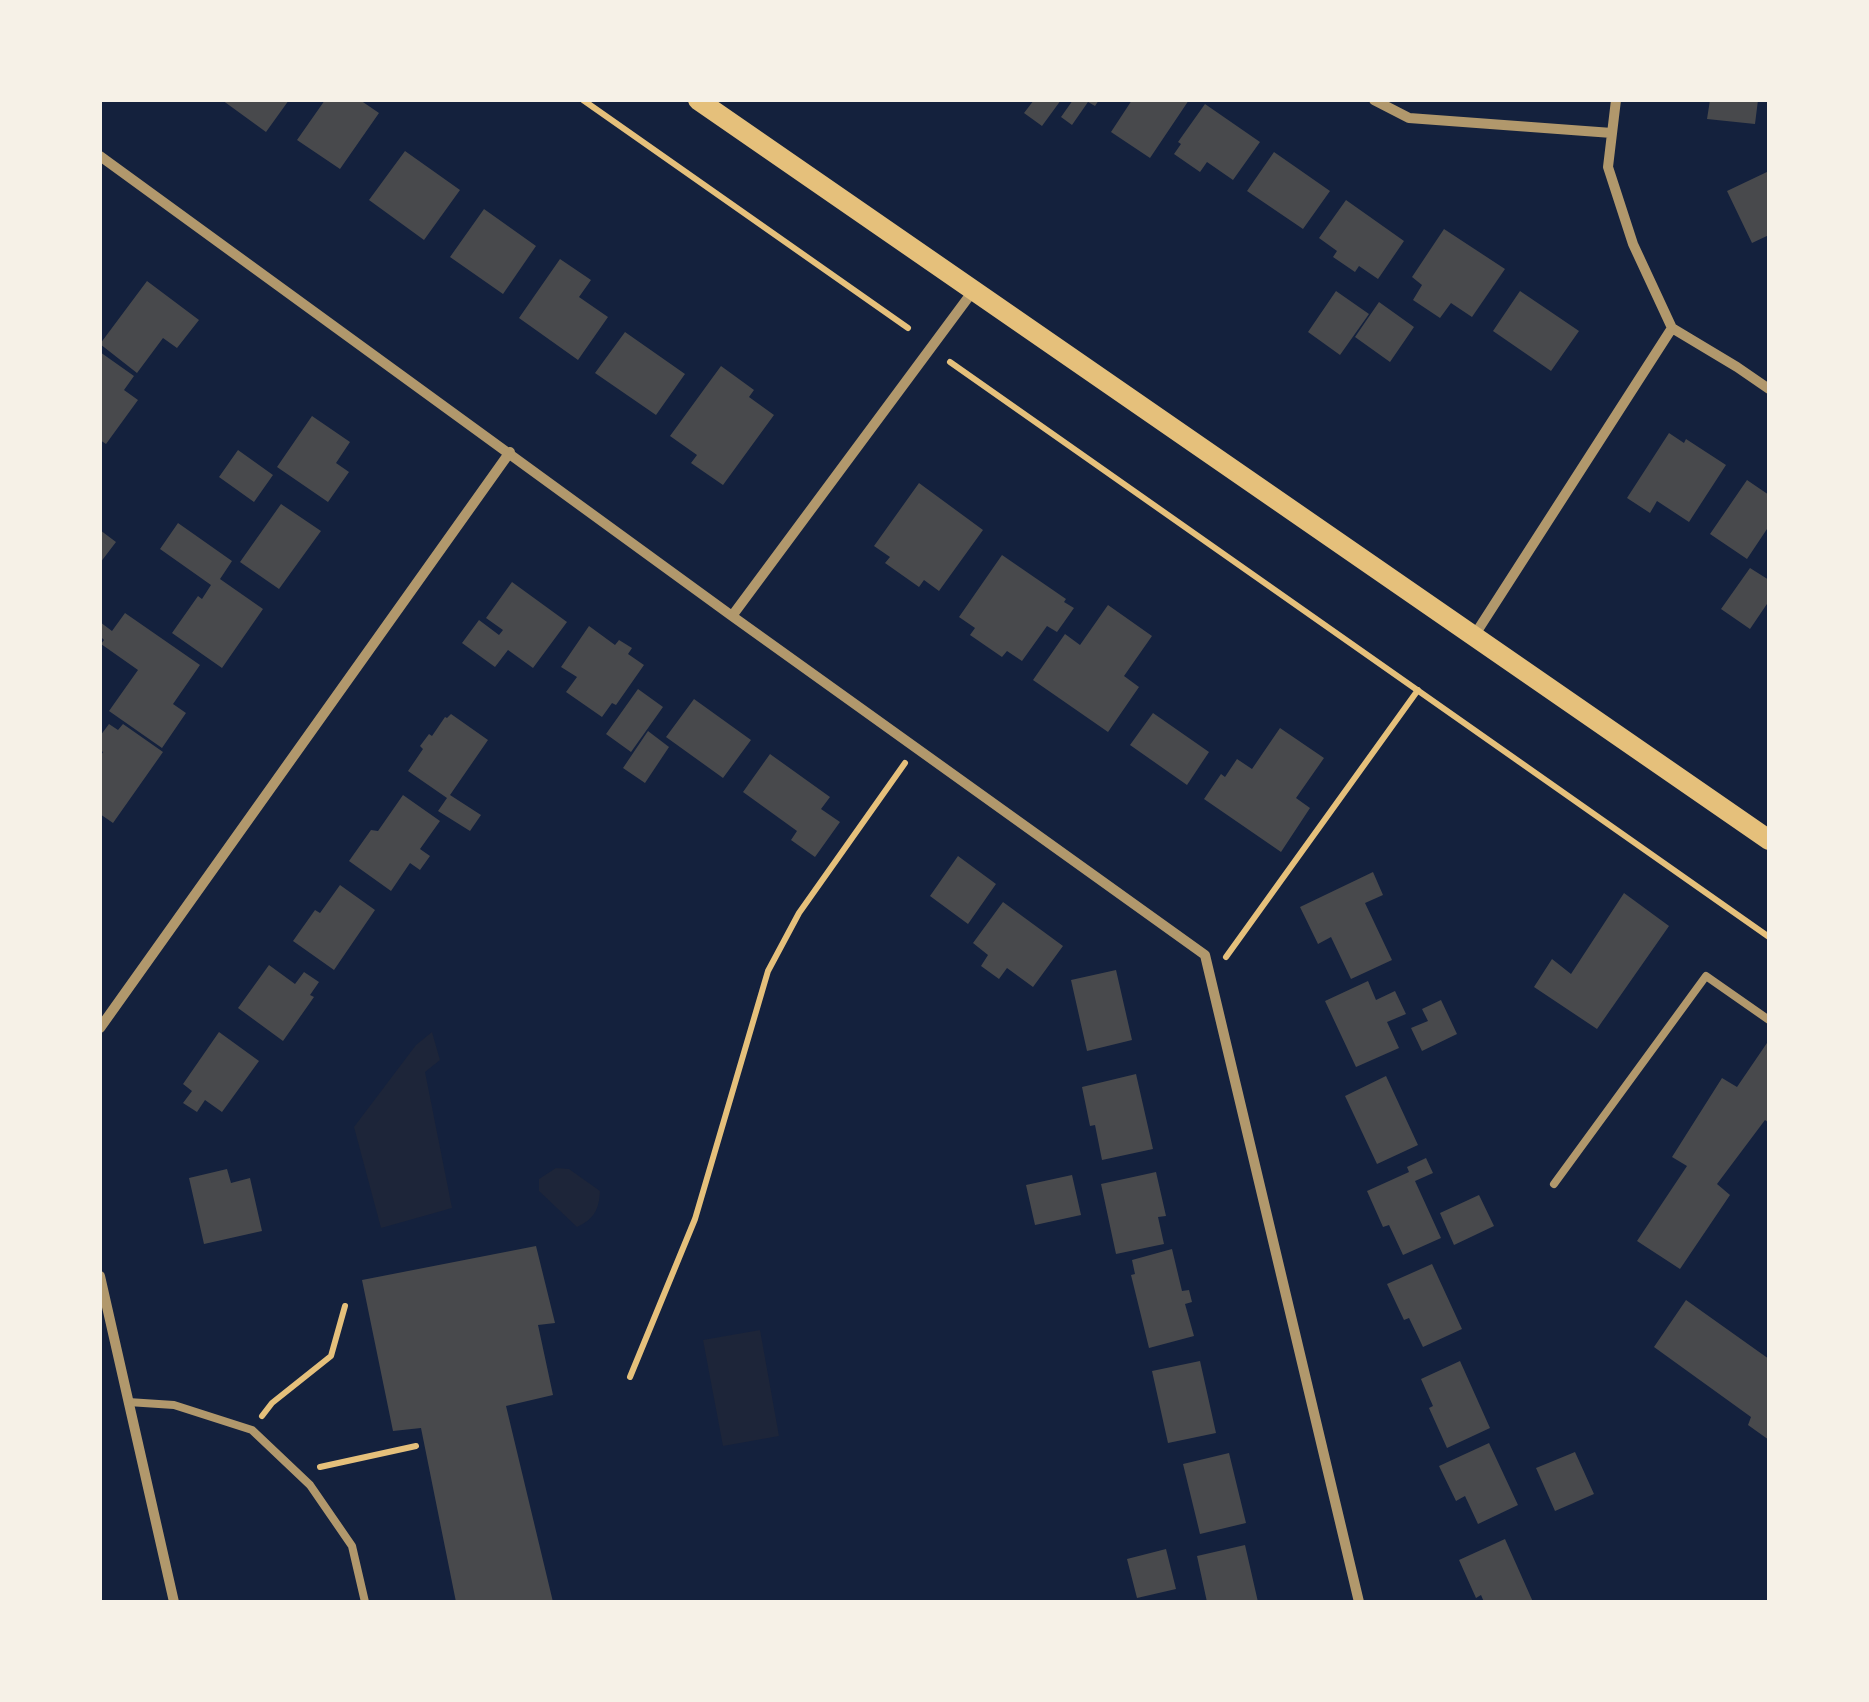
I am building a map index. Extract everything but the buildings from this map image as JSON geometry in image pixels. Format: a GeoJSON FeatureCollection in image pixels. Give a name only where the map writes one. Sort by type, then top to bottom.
{"type":"FeatureCollection","features":[{"type":"Feature","properties":{"kind":"main road"},"geometry":{"type":"LineString","coordinates":[[698,100],[1769,840]]}},
{"type":"Feature","properties":{"kind":"street"},"geometry":{"type":"LineString","coordinates":[[1374,100],[1410,118],[1612,132]]}},
{"type":"Feature","properties":{"kind":"street"},"geometry":{"type":"LineString","coordinates":[[1616,100],[1608,167],[1632,244],[1672,328],[1769,389]]}},
{"type":"Feature","properties":{"kind":"street"},"geometry":{"type":"LineString","coordinates":[[100,156],[1205,955],[1359,1602]]}},
{"type":"Feature","properties":{"kind":"street"},"geometry":{"type":"LineString","coordinates":[[732,616],[973,291]]}},
{"type":"Feature","properties":{"kind":"street"},"geometry":{"type":"LineString","coordinates":[[1474,636],[1672,328]]}},
{"type":"Feature","properties":{"kind":"street"},"geometry":{"type":"LineString","coordinates":[[100,1028],[510,452]]}},
{"type":"Feature","properties":{"kind":"street"},"geometry":{"type":"LineString","coordinates":[[100,1276],[174,1602]]}},
{"type":"Feature","properties":{"kind":"lane"},"geometry":{"type":"LineString","coordinates":[[1554,1184],[1706,976],[1769,1020]]}},
{"type":"Feature","properties":{"kind":"lane"},"geometry":{"type":"LineString","coordinates":[[128,1402],[174,1405],[252,1430],[310,1485],[352,1546],[365,1602]]}},
{"type":"Feature","properties":{"kind":"path"},"geometry":{"type":"LineString","coordinates":[[584,100],[908,328]]}},
{"type":"Feature","properties":{"kind":"path"},"geometry":{"type":"LineString","coordinates":[[950,362],[1769,937]]}},
{"type":"Feature","properties":{"kind":"path"},"geometry":{"type":"LineString","coordinates":[[1223,960],[1418,690]]}},
{"type":"Feature","properties":{"kind":"path"},"geometry":{"type":"LineString","coordinates":[[630,1377],[696,1218],[768,971],[799,914],[916,748]]}},
{"type":"Feature","properties":{"kind":"path"},"geometry":{"type":"LineString","coordinates":[[252,1430],[272,1403],[331,1356],[345,1306]]}},
{"type":"Feature","properties":{"kind":"path"},"geometry":{"type":"LineString","coordinates":[[297,1472],[416,1446]]}},
{"type":"Feature","properties":{"kind":"shaded area"},"geometry":{"type":"Polygon","coordinates":[[[432,1032],[440,1060],[425,1072],[452,1208],[381,1228],[354,1127],[416,1045],[432,1032]]]}},
{"type":"Feature","properties":{"kind":"shaded area"},"geometry":{"type":"Polygon","coordinates":[[[556,1168],[569,1169],[600,1191],[594,1213],[577,1227],[539,1191],[539,1179],[556,1168]]]}},
{"type":"Feature","properties":{"kind":"shaded area"},"geometry":{"type":"Polygon","coordinates":[[[760,1330],[779,1436],[723,1446],[703,1340],[760,1330]]]}}]}
